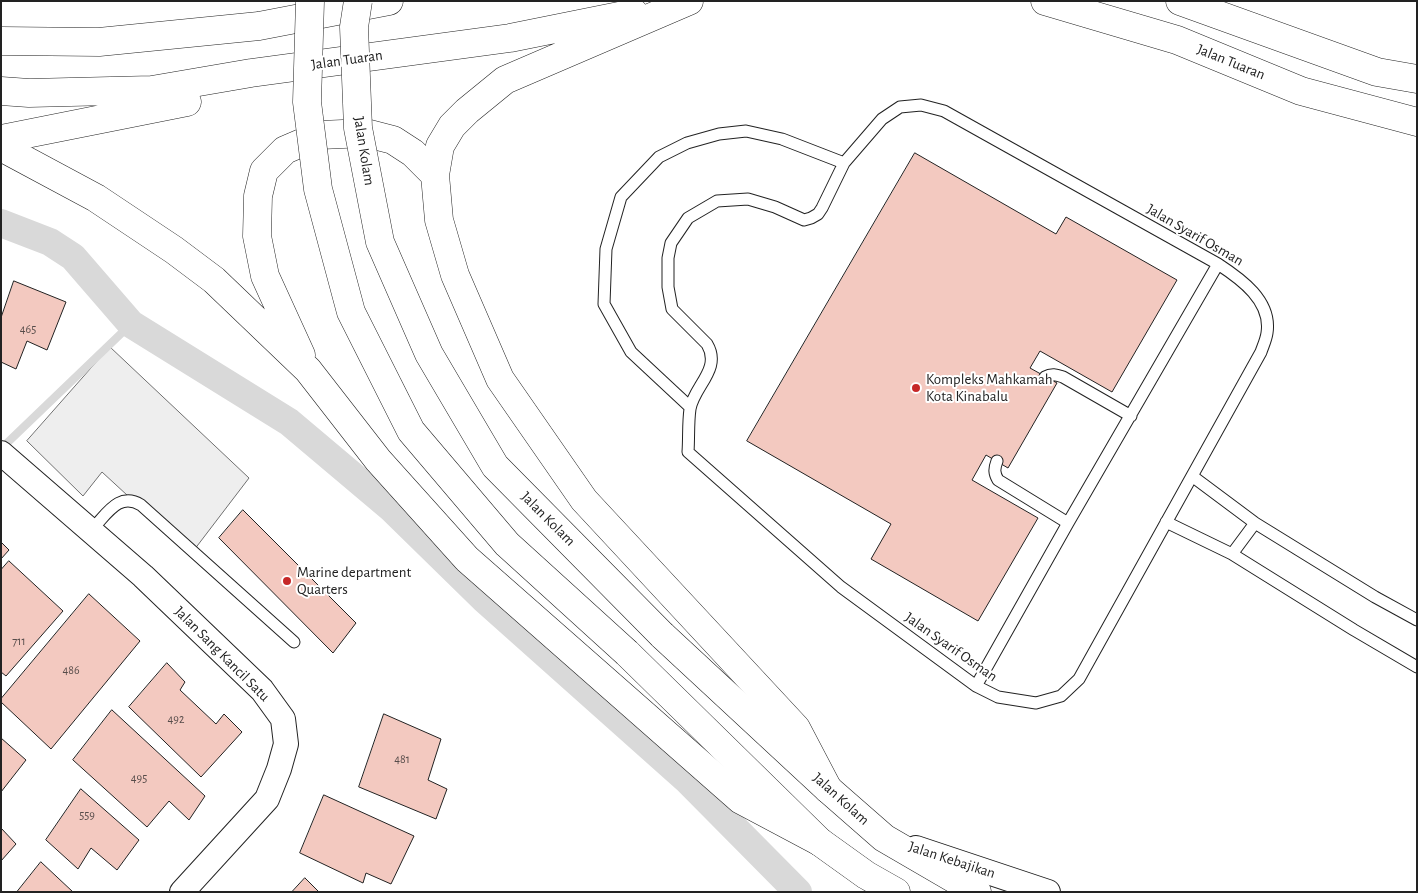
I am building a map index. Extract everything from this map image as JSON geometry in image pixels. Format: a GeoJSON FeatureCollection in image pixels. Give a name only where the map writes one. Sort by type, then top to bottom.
{"type":"FeatureCollection","features":[{"type":"Feature","properties":{"kind":"main road"},"geometry":{"type":"LineString","coordinates":[[310,1],[306,102],[318,190],[351,312],[411,430],[508,544],[627,653],[864,884],[896,892]]}},
{"type":"Feature","properties":{"kind":"main road","name":"Jalan Kolam"},"geometry":{"type":"LineString","coordinates":[[358,1],[354,27],[358,128],[380,242],[429,354],[495,466],[662,635],[828,789],[884,838],[978,892]]}},
{"type":"Feature","properties":{"kind":"main road"},"geometry":{"type":"LineString","coordinates":[[1,41],[99,42],[259,26],[389,1]]}},
{"type":"Feature","properties":{"kind":"main road"},"geometry":{"type":"LineString","coordinates":[[689,1],[505,80],[468,111],[452,126],[440,146],[435,175],[440,220],[454,275],[500,378],[584,500],[796,728],[828,789]]}},
{"type":"Feature","properties":{"kind":"main road","name":"Jalan Tuaran"},"geometry":{"type":"LineString","coordinates":[[1,91],[28,93],[152,90],[251,73],[510,38],[689,1]]}},
{"type":"Feature","properties":{"kind":"main road","name":"Jalan Tuaran"},"geometry":{"type":"LineString","coordinates":[[1045,1],[1177,40],[1301,91],[1417,122]]}},
{"type":"Feature","properties":{"kind":"main road"},"geometry":{"type":"LineString","coordinates":[[1180,1],[1377,72],[1417,78]]}},
{"type":"Feature","properties":{"kind":"main road"},"geometry":{"type":"LineString","coordinates":[[1,139],[510,38]]}},
{"type":"Feature","properties":{"kind":"main road"},"geometry":{"type":"LineString","coordinates":[[308,370],[265,276],[257,236],[258,196],[264,171],[285,150],[320,135],[366,133],[394,140],[413,153],[435,175]]}},
{"type":"Feature","properties":{"kind":"main road"},"geometry":{"type":"LineString","coordinates":[[1,147],[96,198],[174,250],[214,280],[308,370],[378,460],[467,559],[741,800],[820,842]]}},
{"type":"Feature","properties":{"kind":"street","name":"Jalan Sang Kancil Satu"},"geometry":{"type":"LineString","coordinates":[[1,453],[144,576],[262,690],[283,719],[286,744],[279,769],[266,799],[182,892]]}},
{"type":"Feature","properties":{"kind":"street","name":"Jalan Kebajikan"},"geometry":{"type":"LineString","coordinates":[[884,838],[1048,892]]}},
{"type":"Feature","properties":{"kind":"lane","name":"Jalan Syarif Osman"},"geometry":{"type":"LineString","coordinates":[[921,105],[944,111],[1218,264],[1239,278],[1257,296],[1266,315],[1267,333],[1260,352],[1079,678],[1061,696],[1036,703],[998,697],[976,686],[841,587],[688,452],[690,407],[711,366],[712,359],[711,351],[707,344],[672,309],[668,287],[668,258],[671,243],[688,218],[717,201],[748,199],[804,220],[811,218],[818,214],[822,208],[844,163],[882,118],[900,107],[921,105]]}},
{"type":"Feature","properties":{"kind":"lane"},"geometry":{"type":"LineString","coordinates":[[690,407],[631,352],[604,304],[606,249],[621,197],[659,157],[687,143],[719,134],[746,131],[782,139],[844,163]]}},
{"type":"Feature","properties":{"kind":"lane"},"geometry":{"type":"LineString","coordinates":[[976,686],[1218,264]]}},
{"type":"Feature","properties":{"kind":"lane"},"geometry":{"type":"LineString","coordinates":[[1045,377],[1056,374],[1063,377],[1130,416]]}},
{"type":"Feature","properties":{"kind":"lane"},"geometry":{"type":"LineString","coordinates":[[997,461],[994,468],[998,480],[1068,523]]}},
{"type":"Feature","properties":{"kind":"lane"},"geometry":{"type":"LineString","coordinates":[[1192,476],[1255,523],[1375,597],[1417,620]]}},
{"type":"Feature","properties":{"kind":"lane"},"geometry":{"type":"LineString","coordinates":[[90,530],[120,502],[134,501],[141,505],[294,642]]}},
{"type":"Feature","properties":{"kind":"lane"},"geometry":{"type":"LineString","coordinates":[[1166,522],[1232,554],[1417,667]]}},
{"type":"Feature","properties":{"kind":"lane"},"geometry":{"type":"LineString","coordinates":[[1232,554],[1255,523]]}},
{"type":"Feature","properties":{"kind":"shaded area"},"geometry":{"type":"Polygon","coordinates":[[[110,347],[249,478],[191,554],[102,472],[83,496],[27,441],[110,347]]]}},
{"type":"Feature","properties":{"kind":"building","name":"Kompleks Mahkamah Kota Kinabalu"},"geometry":{"type":"Polygon","coordinates":[[[915,153],[1056,234],[1066,217],[1177,280],[1112,392],[1040,351],[1030,368],[1057,383],[1008,468],[986,455],[972,480],[1038,518],[978,621],[871,559],[891,524],[747,441],[915,153]]]}},
{"type":"Feature","properties":{"kind":"building"},"geometry":{"type":"Polygon","coordinates":[[[14,281],[66,302],[47,350],[27,341],[16,369],[1,362],[1,318],[14,281]]]}},
{"type":"Feature","properties":{"kind":"building","name":"Marine department Quarters"},"geometry":{"type":"Polygon","coordinates":[[[243,510],[356,623],[333,653],[219,538],[243,510]]]}},
{"type":"Feature","properties":{"kind":"building"},"geometry":{"type":"Polygon","coordinates":[[[1,542],[9,550],[1,559],[1,542]]]}},
{"type":"Feature","properties":{"kind":"building"},"geometry":{"type":"Polygon","coordinates":[[[9,561],[63,611],[6,676],[1,672],[1,570],[9,561]]]}},
{"type":"Feature","properties":{"kind":"building"},"geometry":{"type":"Polygon","coordinates":[[[89,594],[140,641],[51,749],[1,702],[1,699],[89,594]]]}},
{"type":"Feature","properties":{"kind":"building"},"geometry":{"type":"Polygon","coordinates":[[[167,663],[185,682],[180,690],[216,724],[224,714],[242,732],[201,777],[129,707],[167,663]]]}},
{"type":"Feature","properties":{"kind":"building"},"geometry":{"type":"Polygon","coordinates":[[[112,710],[205,796],[189,820],[169,801],[147,827],[73,760],[112,710]]]}},
{"type":"Feature","properties":{"kind":"building"},"geometry":{"type":"Polygon","coordinates":[[[384,714],[441,739],[428,780],[447,789],[436,819],[359,787],[384,714]]]}},
{"type":"Feature","properties":{"kind":"building"},"geometry":{"type":"Polygon","coordinates":[[[1,738],[26,760],[1,792],[1,738]]]}},
{"type":"Feature","properties":{"kind":"building"},"geometry":{"type":"Polygon","coordinates":[[[81,789],[139,840],[117,870],[91,848],[78,869],[46,840],[81,789]]]}},
{"type":"Feature","properties":{"kind":"building"},"geometry":{"type":"Polygon","coordinates":[[[324,795],[414,836],[391,884],[366,873],[363,883],[300,853],[324,795]]]}},
{"type":"Feature","properties":{"kind":"building"},"geometry":{"type":"Polygon","coordinates":[[[1,828],[16,844],[1,861],[1,828]]]}},
{"type":"Feature","properties":{"kind":"building"},"geometry":{"type":"Polygon","coordinates":[[[41,862],[73,892],[17,892],[41,862]]]}},
{"type":"Feature","properties":{"kind":"building"},"geometry":{"type":"Polygon","coordinates":[[[305,878],[319,892],[292,892],[305,878]]]}},
{"type":"Feature","properties":{"kind":"waterway"},"geometry":{"type":"LineString","coordinates":[[1,223],[50,242],[73,257],[131,324],[289,422],[391,508],[484,599],[686,779],[798,892]]}},
{"type":"Feature","properties":{"kind":"waterway"},"geometry":{"type":"LineString","coordinates":[[7,443],[131,324]]}},
{"type":"Feature","properties":{"kind":"place","name":"Kompleks Mahkamah Kota Kinabalu"},"geometry":{"type":"Point","coordinates":[916,388]}},
{"type":"Feature","properties":{"kind":"place","name":"Marine department Quarters"},"geometry":{"type":"Point","coordinates":[287,581]}}]}
